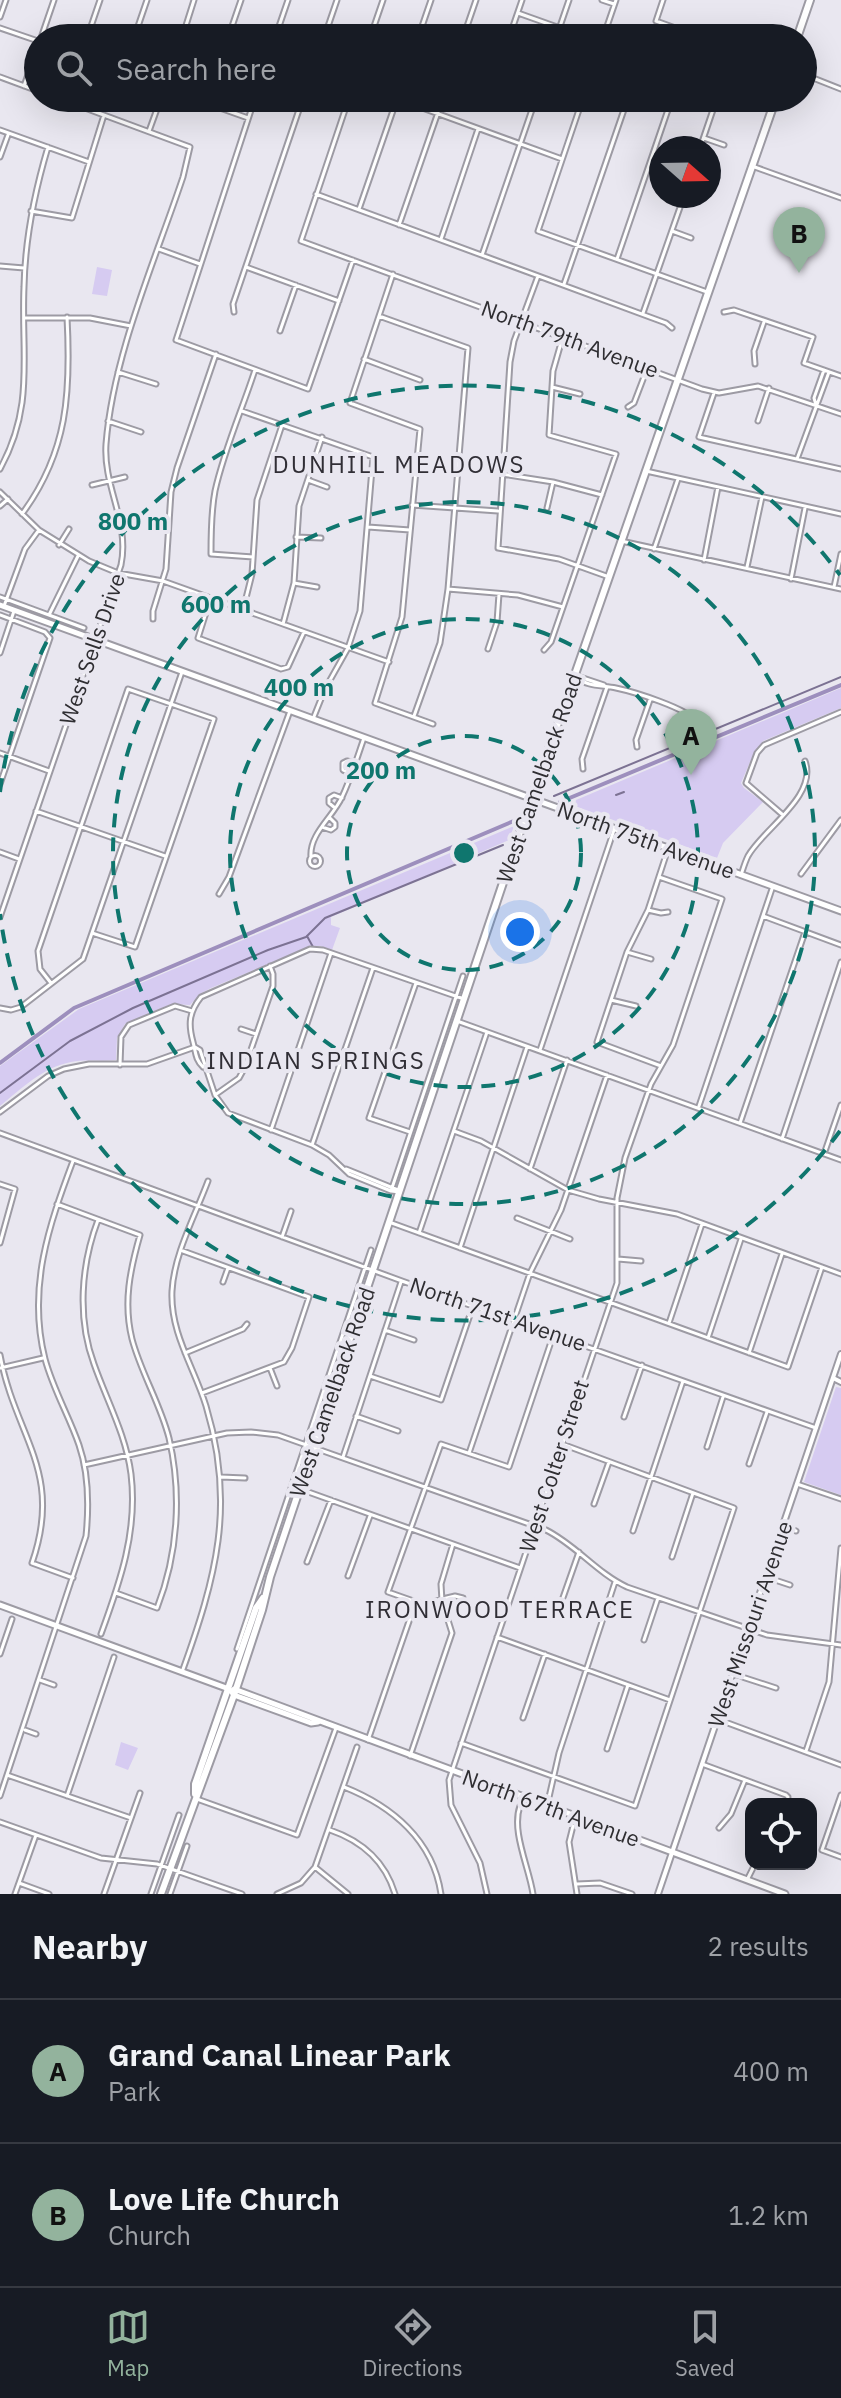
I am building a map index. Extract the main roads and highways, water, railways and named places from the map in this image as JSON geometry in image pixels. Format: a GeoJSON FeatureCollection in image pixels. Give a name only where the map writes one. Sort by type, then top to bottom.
{"type":"FeatureCollection","features":[{"type":"Feature","properties":{"kind":"main road"},"geometry":{"type":"LineString","coordinates":[[802,24],[810,0]]}},
{"type":"Feature","properties":{"kind":"main road","name":"West Camelback Road"},"geometry":{"type":"LineString","coordinates":[[161,1894],[194,1798],[195,1784],[262,1610],[264,1596],[574,676],[771,112]]}},
{"type":"Feature","properties":{"kind":"main road","name":"North 75th Avenue"},"geometry":{"type":"LineString","coordinates":[[3,604],[15,611],[841,911]]}},
{"type":"Feature","properties":{"kind":"main road","name":"North 67th Avenue"},"geometry":{"type":"LineString","coordinates":[[0,1605],[311,1723],[336,1728],[785,1894]]}},
{"type":"Feature","properties":{"kind":"waterway"},"geometry":{"type":"LineString","coordinates":[[554,796],[841,677]]}},
{"type":"Feature","properties":{"kind":"waterway"},"geometry":{"type":"LineString","coordinates":[[560,802],[841,685]]}},
{"type":"Feature","properties":{"kind":"waterway"},"geometry":{"type":"LineString","coordinates":[[616,795],[624,792]]}},
{"type":"Feature","properties":{"kind":"waterway"},"geometry":{"type":"LineString","coordinates":[[0,1063],[74,1008],[516,820]]}},
{"type":"Feature","properties":{"kind":"waterway"},"geometry":{"type":"LineString","coordinates":[[0,1093],[70,1041],[133,1008],[268,950],[306,937],[325,918],[503,845]]}},
{"type":"Feature","properties":{"kind":"waterway"},"geometry":{"type":"LineString","coordinates":[[307,936],[313,947]]}},
{"type":"Feature","properties":{"kind":"place","name":"Love Life Church"},"geometry":{"type":"Point","coordinates":[799,273]}},
{"type":"Feature","properties":{"kind":"place","name":"Grand Canal Linear Park"},"geometry":{"type":"Point","coordinates":[691,775]}},
{"type":"Feature","properties":{"kind":"district","name":"DUNHILL MEADOWS"},"geometry":{"type":"Point","coordinates":[399,465]}},
{"type":"Feature","properties":{"kind":"district","name":"INDIAN SPRINGS"},"geometry":{"type":"Point","coordinates":[316,1061]}},
{"type":"Feature","properties":{"kind":"district","name":"IRONWOOD TERRACE"},"geometry":{"type":"Point","coordinates":[500,1610]}}]}
